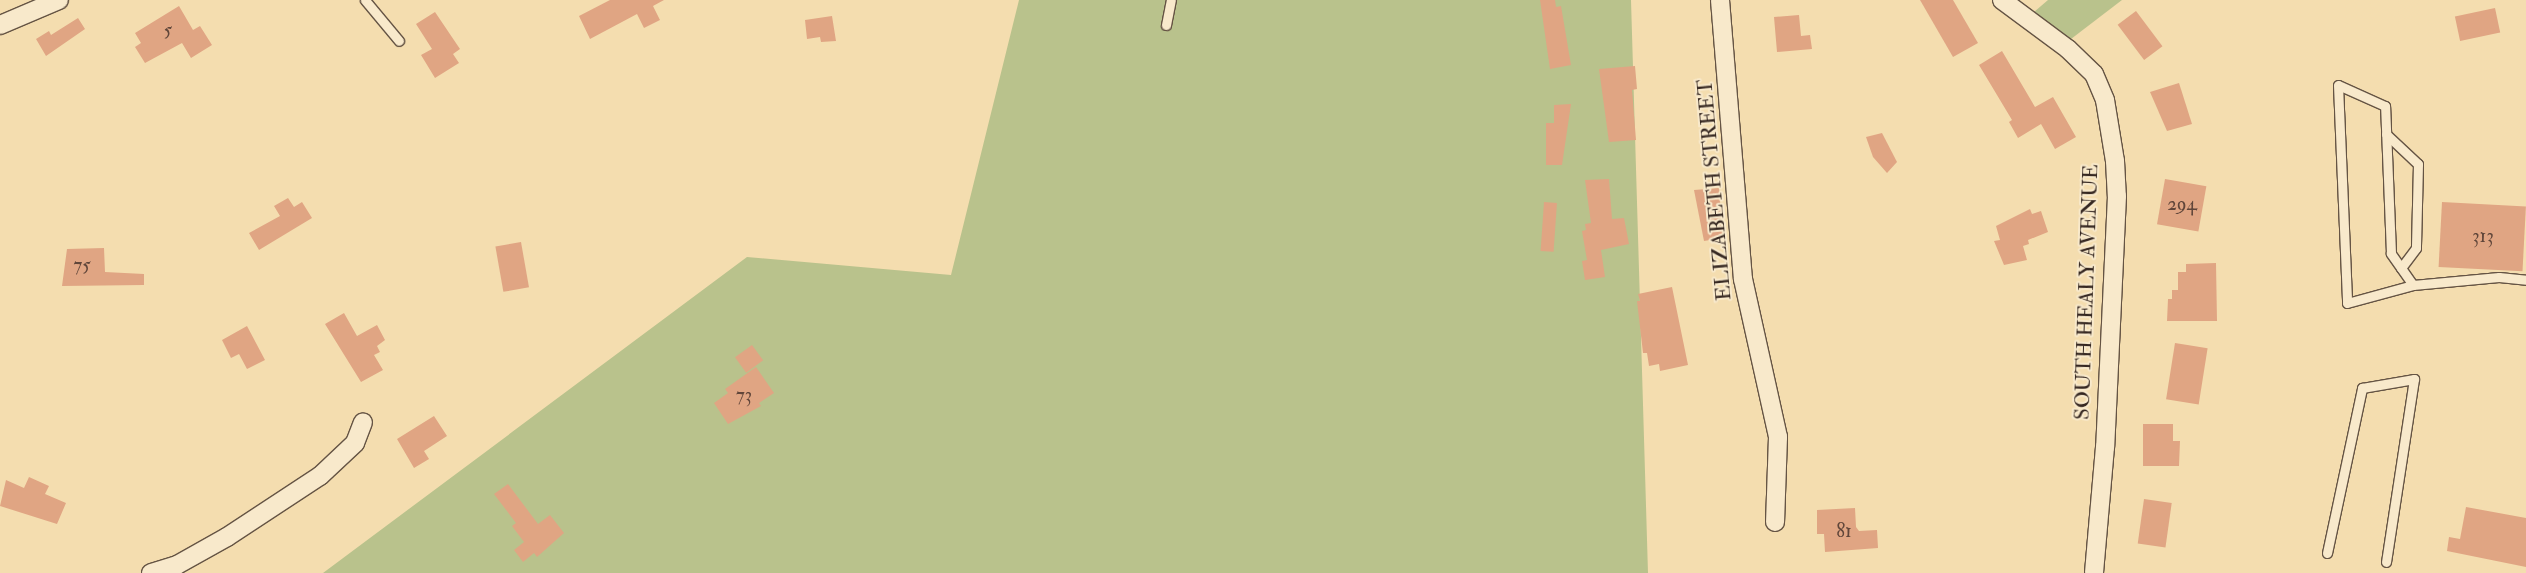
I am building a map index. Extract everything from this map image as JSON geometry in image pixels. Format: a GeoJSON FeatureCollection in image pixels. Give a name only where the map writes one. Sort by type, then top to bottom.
{"type":"FeatureCollection","features":[{"type":"Feature","properties":{"kind":"street"},"geometry":{"type":"LineString","coordinates":[[0,25],[59,0]]}},
{"type":"Feature","properties":{"kind":"street","name":"ELIZABETH STREET"},"geometry":{"type":"LineString","coordinates":[[1720,0],[1743,279],[1778,437],[1775,522]]}},
{"type":"Feature","properties":{"kind":"street","name":"SOUTH HEALY AVENUE"},"geometry":{"type":"LineString","coordinates":[[2002,0],[2068,48],[2094,74],[2105,100],[2115,161],[2105,447],[2094,573]]}},
{"type":"Feature","properties":{"kind":"street"},"geometry":{"type":"LineString","coordinates":[[151,573],[176,565],[227,537],[320,476],[355,443],[363,422]]}},
{"type":"Feature","properties":{"kind":"lane"},"geometry":{"type":"LineString","coordinates":[[365,0],[399,41]]}},
{"type":"Feature","properties":{"kind":"lane"},"geometry":{"type":"LineString","coordinates":[[1166,25],[1170,0]]}},
{"type":"Feature","properties":{"kind":"lane"},"geometry":{"type":"LineString","coordinates":[[2413,285],[2391,253],[2385,106],[2338,85],[2347,303],[2413,285],[2499,277],[2526,280]]}},
{"type":"Feature","properties":{"kind":"lane"},"geometry":{"type":"LineString","coordinates":[[2386,134],[2418,164],[2416,248],[2402,268]]}},
{"type":"Feature","properties":{"kind":"lane"},"geometry":{"type":"LineString","coordinates":[[2328,553],[2362,388],[2414,379],[2386,562]]}},
{"type":"Feature","properties":{"kind":"green space"},"geometry":{"type":"Polygon","coordinates":[[[1019,0],[1631,0],[1648,573],[323,573],[747,257],[951,275],[1019,0]]]}},
{"type":"Feature","properties":{"kind":"green space"},"geometry":{"type":"Polygon","coordinates":[[[2048,0],[2122,0],[2071,39],[2034,12],[2048,0]]]}},
{"type":"Feature","properties":{"kind":"building"},"geometry":{"type":"Polygon","coordinates":[[[610,0],[664,0],[653,6],[660,20],[644,28],[637,14],[590,39],[579,16],[610,0]]]}},
{"type":"Feature","properties":{"kind":"building"},"geometry":{"type":"Polygon","coordinates":[[[1540,0],[1555,0],[1556,7],[1561,6],[1571,65],[1550,69],[1540,0]]]}},
{"type":"Feature","properties":{"kind":"building"},"geometry":{"type":"Polygon","coordinates":[[[1920,0],[1953,0],[1978,43],[1953,57],[1920,0]]]}},
{"type":"Feature","properties":{"kind":"building"},"geometry":{"type":"Polygon","coordinates":[[[179,6],[193,30],[200,26],[212,45],[191,58],[182,43],[145,63],[135,47],[141,43],[135,33],[179,6]]]}},
{"type":"Feature","properties":{"kind":"building"},"geometry":{"type":"Polygon","coordinates":[[[2495,8],[2500,32],[2460,41],[2455,17],[2495,8]]]}},
{"type":"Feature","properties":{"kind":"building"},"geometry":{"type":"Polygon","coordinates":[[[2136,11],[2162,46],[2144,60],[2118,25],[2136,11]]]}},
{"type":"Feature","properties":{"kind":"building"},"geometry":{"type":"Polygon","coordinates":[[[435,12],[460,49],[453,54],[459,63],[435,78],[421,55],[432,49],[416,24],[435,12]]]}},
{"type":"Feature","properties":{"kind":"building"},"geometry":{"type":"Polygon","coordinates":[[[1799,15],[1801,36],[1810,35],[1812,49],[1777,52],[1774,17],[1799,15]]]}},
{"type":"Feature","properties":{"kind":"building"},"geometry":{"type":"Polygon","coordinates":[[[832,16],[836,41],[821,42],[820,37],[807,39],[805,20],[832,16]]]}},
{"type":"Feature","properties":{"kind":"building"},"geometry":{"type":"Polygon","coordinates":[[[78,18],[85,29],[46,56],[36,39],[49,31],[51,35],[78,18]]]}},
{"type":"Feature","properties":{"kind":"building"},"geometry":{"type":"Polygon","coordinates":[[[2002,51],[2035,107],[2053,97],[2076,137],[2055,149],[2041,124],[2018,138],[2009,122],[2012,120],[1979,65],[2002,51]]]}},
{"type":"Feature","properties":{"kind":"building"},"geometry":{"type":"Polygon","coordinates":[[[1635,66],[1637,89],[1632,90],[1636,140],[1609,142],[1599,69],[1635,66]]]}},
{"type":"Feature","properties":{"kind":"building"},"geometry":{"type":"Polygon","coordinates":[[[2179,83],[2192,124],[2167,131],[2150,92],[2179,83]]]}},
{"type":"Feature","properties":{"kind":"building"},"geometry":{"type":"Polygon","coordinates":[[[1571,104],[1562,165],[1546,165],[1546,123],[1554,123],[1554,105],[1571,104]]]}},
{"type":"Feature","properties":{"kind":"building"},"geometry":{"type":"Polygon","coordinates":[[[1882,133],[1897,162],[1887,173],[1873,157],[1866,137],[1882,133]]]}},
{"type":"Feature","properties":{"kind":"building"},"geometry":{"type":"Polygon","coordinates":[[[1609,179],[1612,219],[1624,218],[1629,244],[1601,250],[1605,277],[1585,280],[1582,261],[1587,260],[1582,231],[1586,230],[1585,224],[1591,223],[1585,180],[1609,179]]]}},
{"type":"Feature","properties":{"kind":"building"},"geometry":{"type":"Polygon","coordinates":[[[2165,179],[2206,186],[2198,232],[2157,224],[2165,179]]]}},
{"type":"Feature","properties":{"kind":"building"},"geometry":{"type":"Polygon","coordinates":[[[1719,188],[1723,238],[1704,241],[1694,190],[1719,188]]]}},
{"type":"Feature","properties":{"kind":"building"},"geometry":{"type":"Polygon","coordinates":[[[288,198],[294,207],[302,202],[312,218],[259,250],[249,233],[280,216],[274,206],[288,198]]]}},
{"type":"Feature","properties":{"kind":"building"},"geometry":{"type":"Polygon","coordinates":[[[1544,202],[1557,203],[1554,252],[1541,251],[1544,202]]]}},
{"type":"Feature","properties":{"kind":"building"},"geometry":{"type":"Polygon","coordinates":[[[2442,202],[2526,206],[2522,271],[2439,267],[2442,202]]]}},
{"type":"Feature","properties":{"kind":"building"},"geometry":{"type":"Polygon","coordinates":[[[2030,209],[2032,214],[2041,211],[2048,232],[2028,240],[2029,244],[2023,246],[2027,260],[2004,265],[1994,241],[2000,240],[1996,226],[2030,209]]]}},
{"type":"Feature","properties":{"kind":"building"},"geometry":{"type":"Polygon","coordinates":[[[521,242],[529,287],[503,292],[495,247],[521,242]]]}},
{"type":"Feature","properties":{"kind":"building"},"geometry":{"type":"Polygon","coordinates":[[[104,248],[105,272],[144,274],[144,285],[62,286],[67,249],[104,248]]]}},
{"type":"Feature","properties":{"kind":"building"},"geometry":{"type":"Polygon","coordinates":[[[2216,263],[2217,321],[2167,321],[2168,299],[2172,299],[2172,290],[2178,290],[2178,272],[2186,272],[2186,264],[2216,263]]]}},
{"type":"Feature","properties":{"kind":"building"},"geometry":{"type":"Polygon","coordinates":[[[1672,287],[1688,365],[1660,371],[1659,364],[1649,366],[1647,353],[1643,353],[1637,301],[1640,301],[1638,294],[1672,287]]]}},
{"type":"Feature","properties":{"kind":"building"},"geometry":{"type":"Polygon","coordinates":[[[344,313],[357,336],[377,325],[385,340],[377,346],[380,352],[374,355],[383,370],[361,382],[325,324],[344,313]]]}},
{"type":"Feature","properties":{"kind":"building"},"geometry":{"type":"Polygon","coordinates":[[[247,326],[265,360],[247,369],[239,354],[231,358],[222,340],[247,326]]]}},
{"type":"Feature","properties":{"kind":"building"},"geometry":{"type":"Polygon","coordinates":[[[2175,343],[2208,348],[2199,404],[2166,399],[2175,343]]]}},
{"type":"Feature","properties":{"kind":"building"},"geometry":{"type":"Polygon","coordinates":[[[752,345],[763,360],[746,373],[735,357],[752,345]]]}},
{"type":"Feature","properties":{"kind":"building"},"geometry":{"type":"Polygon","coordinates":[[[756,367],[774,393],[759,403],[761,406],[728,424],[714,403],[728,393],[725,389],[756,367]]]}},
{"type":"Feature","properties":{"kind":"building"},"geometry":{"type":"Polygon","coordinates":[[[434,416],[447,436],[424,451],[429,459],[414,468],[397,439],[434,416]]]}},
{"type":"Feature","properties":{"kind":"building"},"geometry":{"type":"Polygon","coordinates":[[[2143,424],[2173,424],[2173,441],[2180,441],[2179,466],[2143,466],[2143,424]]]}},
{"type":"Feature","properties":{"kind":"building"},"geometry":{"type":"Polygon","coordinates":[[[29,477],[49,486],[45,494],[66,503],[57,524],[0,506],[6,480],[24,488],[29,477]]]}},
{"type":"Feature","properties":{"kind":"building"},"geometry":{"type":"Polygon","coordinates":[[[508,484],[538,524],[550,515],[564,533],[537,557],[534,553],[523,562],[514,550],[524,542],[512,526],[516,523],[494,494],[508,484]]]}},
{"type":"Feature","properties":{"kind":"building"},"geometry":{"type":"Polygon","coordinates":[[[2144,499],[2172,503],[2165,547],[2138,544],[2144,499]]]}},
{"type":"Feature","properties":{"kind":"building"},"geometry":{"type":"Polygon","coordinates":[[[2466,507],[2526,518],[2526,567],[2447,551],[2449,537],[2460,539],[2466,507]]]}},
{"type":"Feature","properties":{"kind":"building"},"geometry":{"type":"Polygon","coordinates":[[[1855,508],[1856,527],[1859,531],[1877,530],[1878,548],[1825,552],[1824,534],[1817,534],[1817,510],[1855,508]]]}}]}
